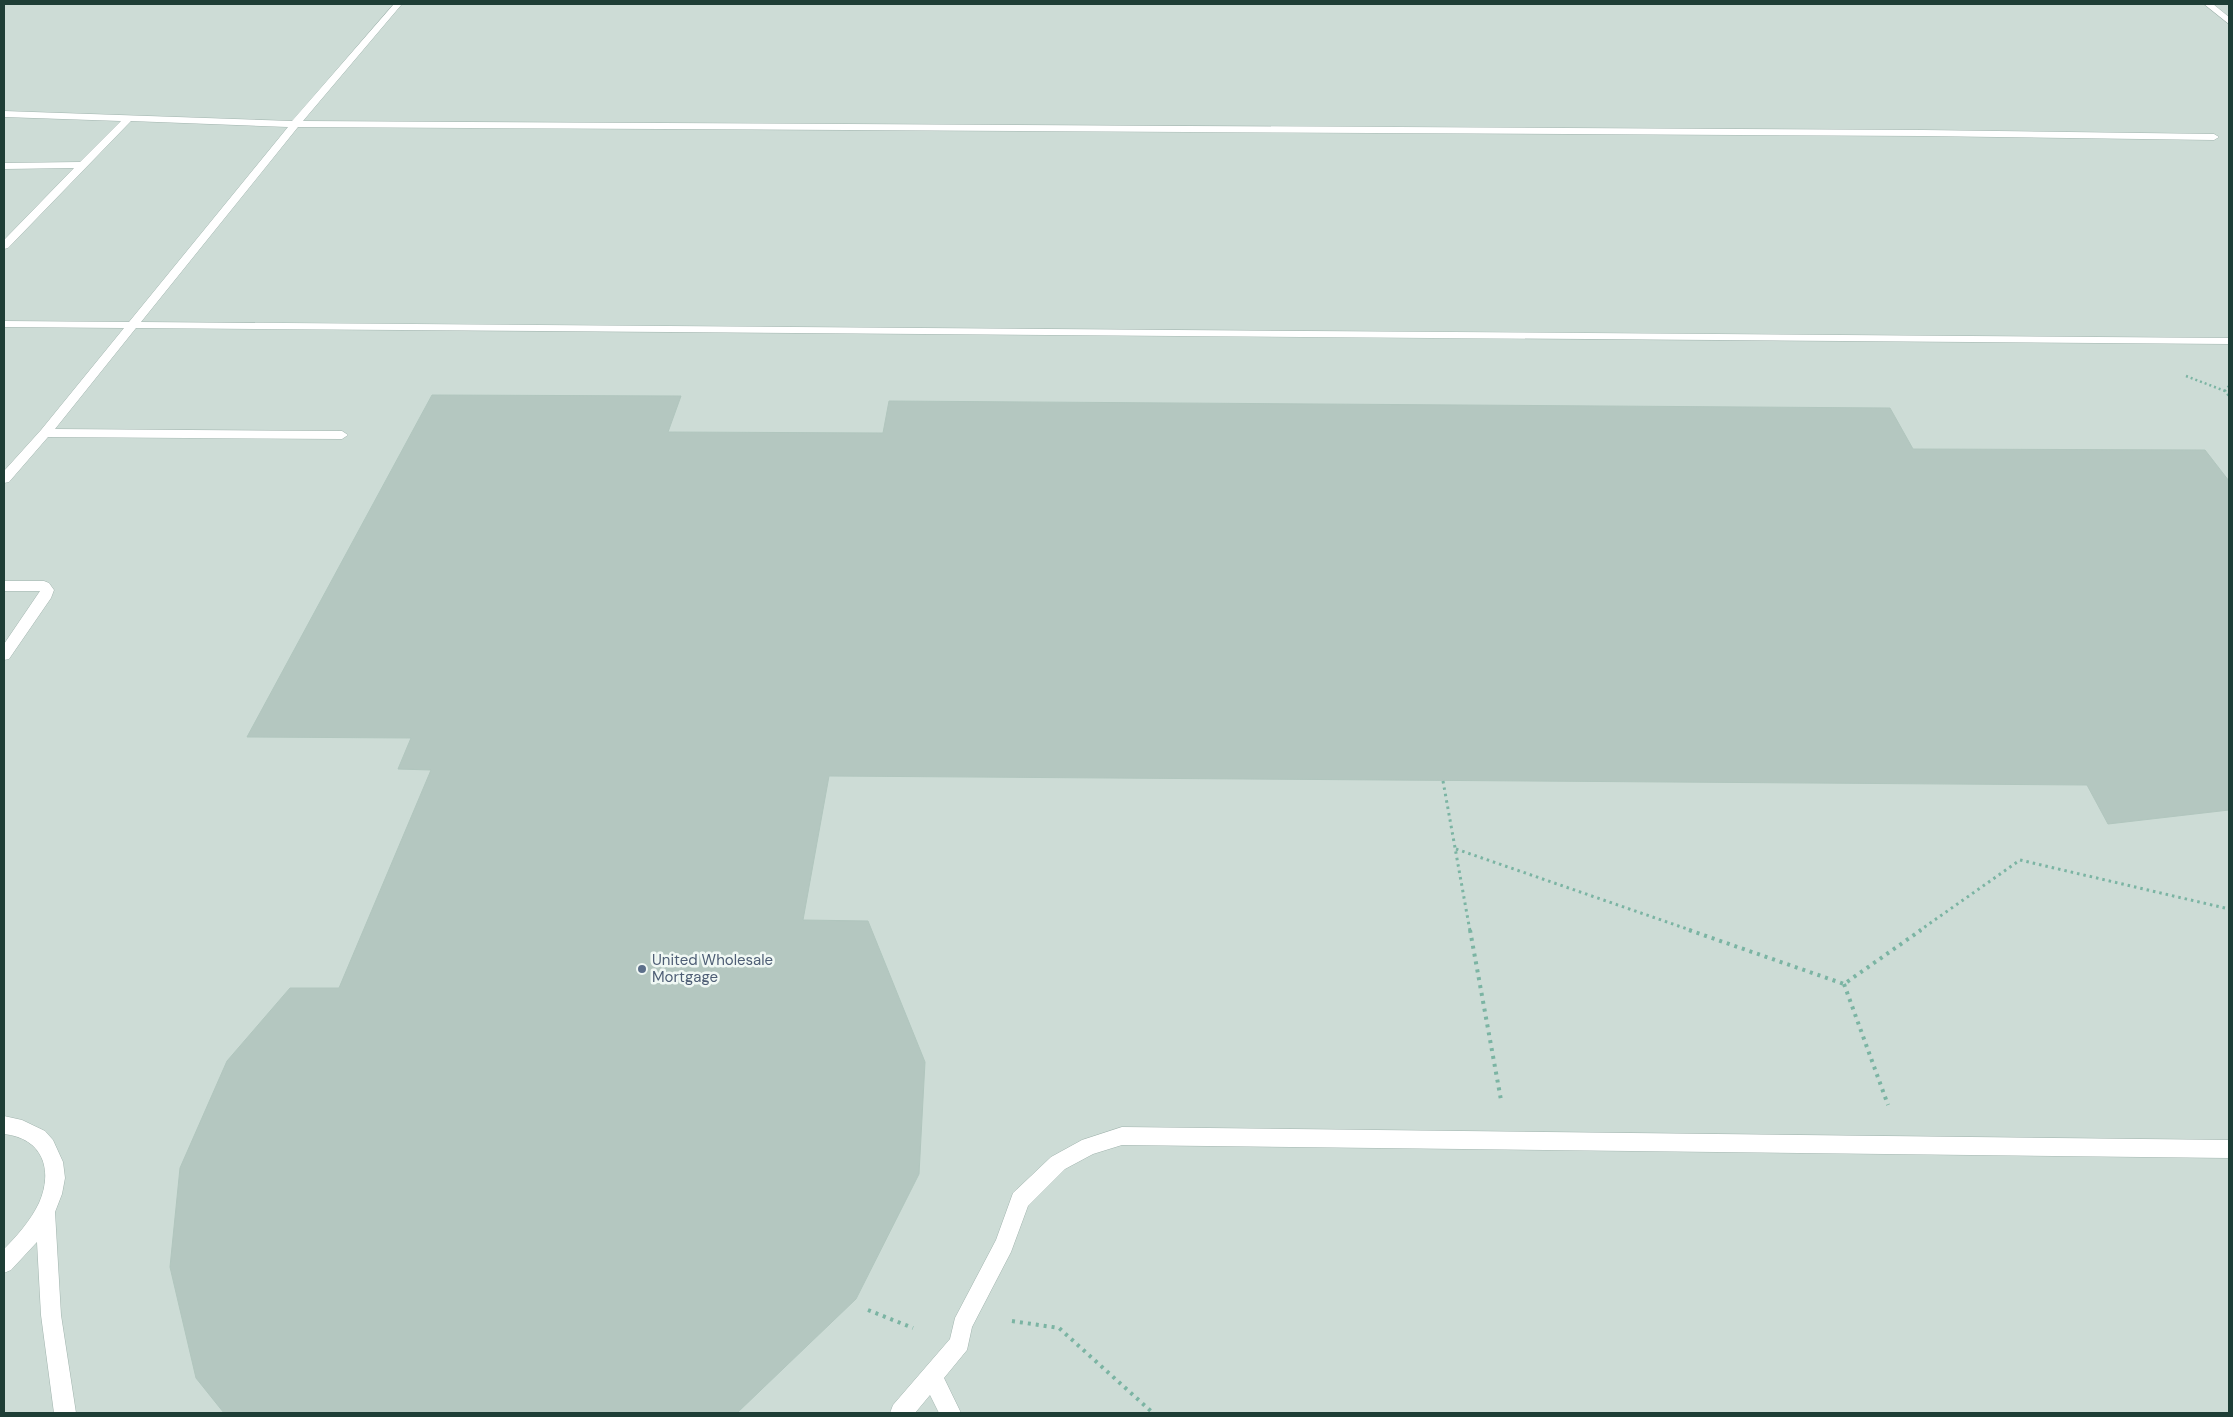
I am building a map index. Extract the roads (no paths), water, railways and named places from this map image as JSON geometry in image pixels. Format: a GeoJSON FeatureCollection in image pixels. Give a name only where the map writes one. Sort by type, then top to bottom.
{"type":"FeatureCollection","features":[{"type":"Feature","properties":{"kind":"lane"},"geometry":{"type":"LineString","coordinates":[[4,479],[45,433],[295,124],[398,4]]}},
{"type":"Feature","properties":{"kind":"lane"},"geometry":{"type":"LineString","coordinates":[[2208,4],[2229,21]]}},
{"type":"Feature","properties":{"kind":"lane"},"geometry":{"type":"LineString","coordinates":[[4,114],[128,120],[295,124],[1923,133],[2214,137]]}},
{"type":"Feature","properties":{"kind":"lane"},"geometry":{"type":"LineString","coordinates":[[4,246],[128,120]]}},
{"type":"Feature","properties":{"kind":"lane"},"geometry":{"type":"LineString","coordinates":[[4,166],[84,166]]}},
{"type":"Feature","properties":{"kind":"lane"},"geometry":{"type":"LineString","coordinates":[[4,324],[2229,340]]}},
{"type":"Feature","properties":{"kind":"lane"},"geometry":{"type":"LineString","coordinates":[[45,433],[342,435]]}},
{"type":"Feature","properties":{"kind":"lane"},"geometry":{"type":"LineString","coordinates":[[4,586],[44,586],[47,590],[46,595],[4,655]]}},
{"type":"Feature","properties":{"kind":"lane"},"geometry":{"type":"LineString","coordinates":[[4,1125],[18,1126],[40,1137],[53,1157],[55,1182],[45,1212],[25,1243],[4,1263]]}},
{"type":"Feature","properties":{"kind":"lane"},"geometry":{"type":"LineString","coordinates":[[901,1413],[960,1343],[962,1324],[1004,1245],[1020,1200],[1058,1163],[1089,1146],[1122,1136],[2229,1149]]}},
{"type":"Feature","properties":{"kind":"lane"},"geometry":{"type":"LineString","coordinates":[[45,1212],[51,1316],[65,1413]]}},
{"type":"Feature","properties":{"kind":"lane"},"geometry":{"type":"LineString","coordinates":[[932,1377],[950,1413]]}},
{"type":"Feature","properties":{"kind":"place","name":"United Wholesale Mortgage"},"geometry":{"type":"Point","coordinates":[642,969]}}]}
